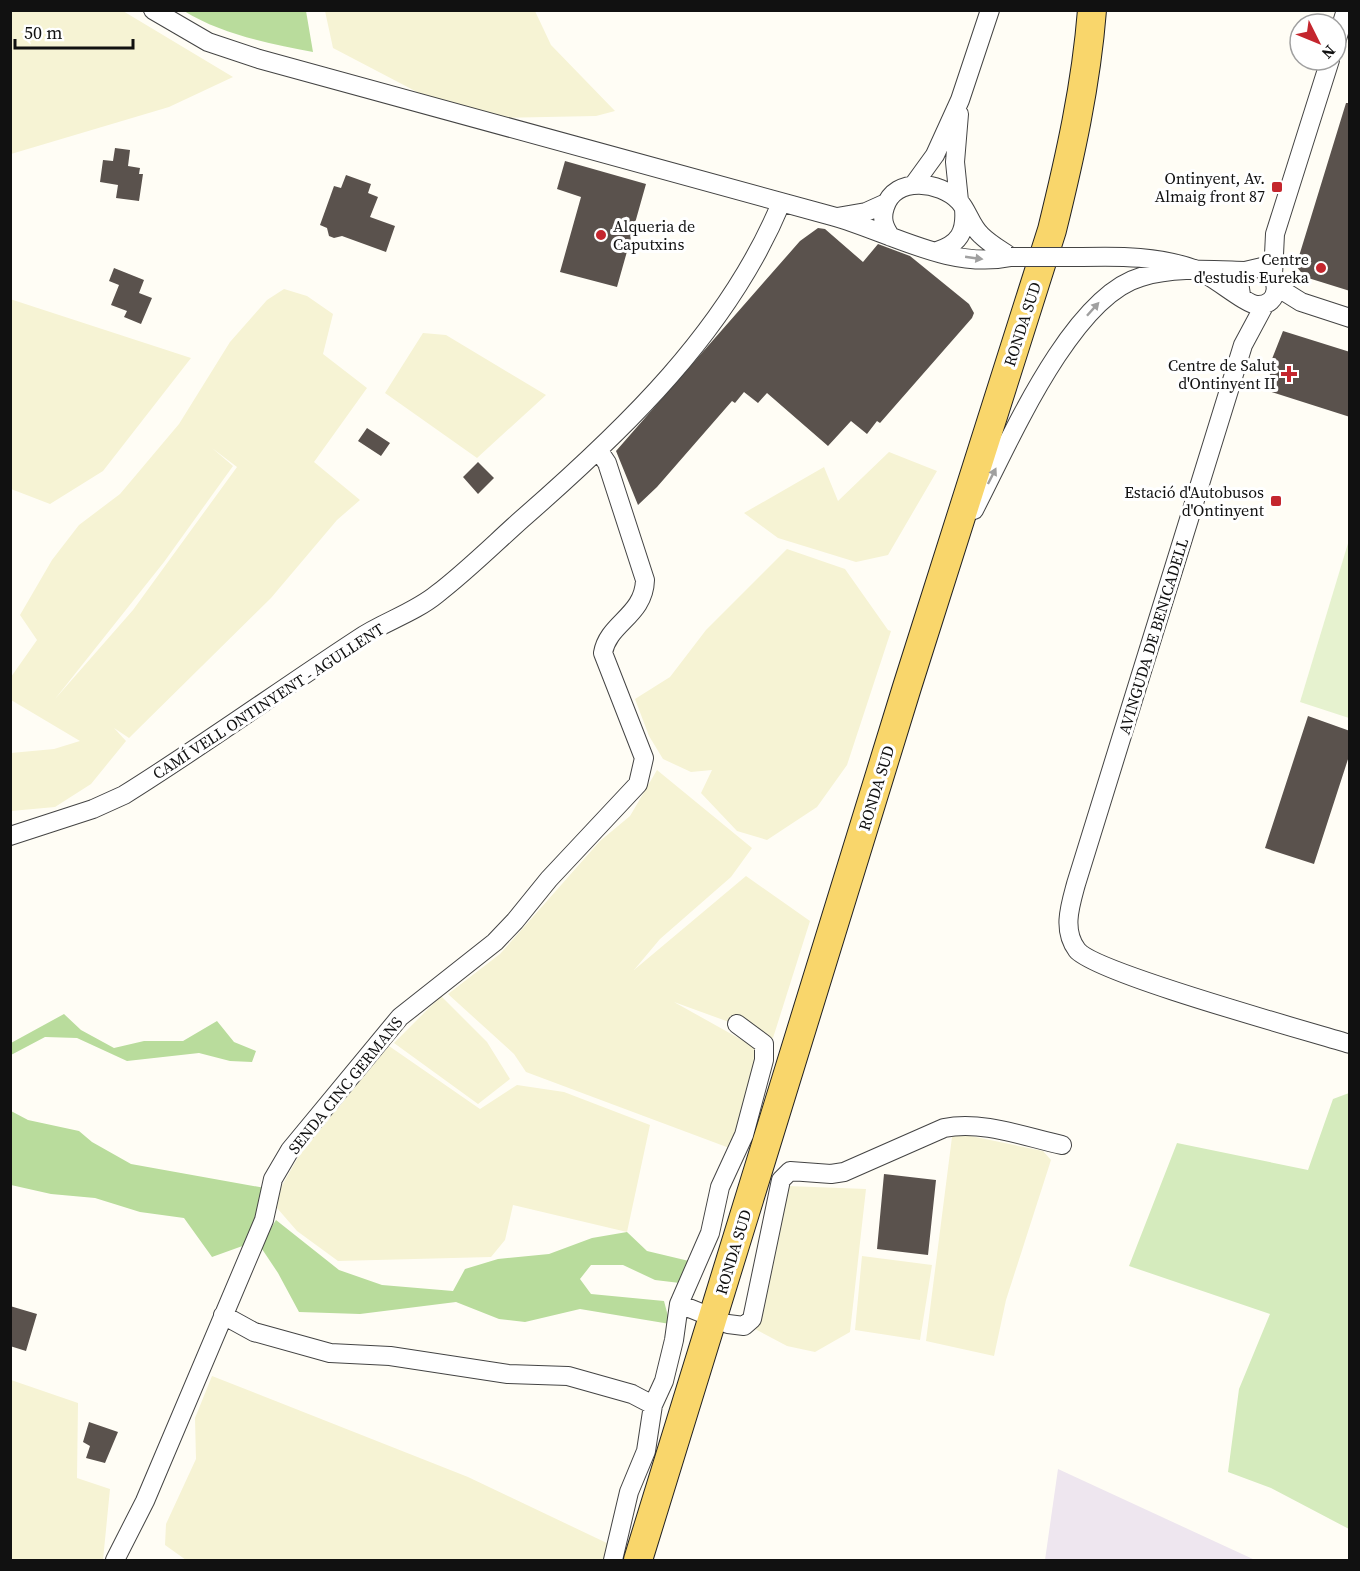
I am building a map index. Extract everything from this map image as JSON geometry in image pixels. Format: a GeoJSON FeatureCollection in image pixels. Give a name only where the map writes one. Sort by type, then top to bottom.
{"type":"FeatureCollection","features":[{"type":"Feature","properties":{"kind":"main road","name":"RONDA SUD"},"geometry":{"type":"LineString","coordinates":[[638,1560],[1052,230],[1084,90],[1092,10]]}},
{"type":"Feature","properties":{"kind":"street"},"geometry":{"type":"LineString","coordinates":[[153,10],[208,42],[259,59],[836,217],[937,251],[985,260],[1011,257],[1137,257],[1199,270],[1253,305],[1271,291]]}},
{"type":"Feature","properties":{"kind":"street"},"geometry":{"type":"LineString","coordinates":[[937,251],[952,246],[964,228],[955,147],[960,100],[987,14]]}},
{"type":"Feature","properties":{"kind":"street"},"geometry":{"type":"LineString","coordinates":[[1243,345],[1271,291],[1275,234],[1326,72]]}},
{"type":"Feature","properties":{"kind":"street"},"geometry":{"type":"LineString","coordinates":[[836,217],[866,212],[886,203],[897,191],[914,184],[935,155],[949,118],[960,100]]}},
{"type":"Feature","properties":{"kind":"street"},"geometry":{"type":"LineString","coordinates":[[914,184],[939,189],[962,205],[982,236],[1011,257]]}},
{"type":"Feature","properties":{"kind":"street","name":"CAMÍ VELL ONTINYENT - AGULLENT"},"geometry":{"type":"LineString","coordinates":[[10,836],[93,809],[124,795],[361,637],[436,596],[599,451],[699,341],[746,276],[766,241],[782,203]]}},
{"type":"Feature","properties":{"kind":"street"},"geometry":{"type":"LineString","coordinates":[[886,203],[883,223],[891,237]]}},
{"type":"Feature","properties":{"kind":"street"},"geometry":{"type":"LineString","coordinates":[[1243,345],[1242,297],[1239,282],[1275,234]]}},
{"type":"Feature","properties":{"kind":"street"},"geometry":{"type":"LineString","coordinates":[[946,565],[1017,425],[1053,363],[1093,308],[1121,285],[1139,277],[1162,272],[1247,270],[1262,267],[1271,291],[1350,318]]}},
{"type":"Feature","properties":{"kind":"street","name":"AVINGUDA DE BENICADELL"},"geometry":{"type":"LineString","coordinates":[[1243,345],[1076,884],[1068,916],[1068,928],[1076,949],[1092,961],[1130,976],[1350,1044]]}},
{"type":"Feature","properties":{"kind":"street","name":"SENDA CINC GERMANS"},"geometry":{"type":"LineString","coordinates":[[115,1560],[145,1502],[264,1220],[273,1179],[290,1150],[400,1017],[503,934],[549,879],[629,794],[642,774],[644,758],[603,653],[608,639],[640,602],[645,592],[645,580],[607,463],[599,451]]}},
{"type":"Feature","properties":{"kind":"street"},"geometry":{"type":"LineString","coordinates":[[613,1560],[629,1492],[646,1451],[653,1405],[664,1381],[674,1340],[679,1304],[710,1233],[720,1187],[744,1135],[764,1060],[764,1044],[737,1024]]}},
{"type":"Feature","properties":{"kind":"street"},"geometry":{"type":"LineString","coordinates":[[728,1324],[744,1326],[752,1319],[781,1180],[790,1171],[831,1174],[844,1172],[944,1128],[958,1125],[976,1126],[1062,1145]]}},
{"type":"Feature","properties":{"kind":"street"},"geometry":{"type":"LineString","coordinates":[[679,1304],[704,1314]]}},
{"type":"Feature","properties":{"kind":"street"},"geometry":{"type":"LineString","coordinates":[[224,1315],[254,1332],[330,1353],[390,1356],[508,1374],[568,1376],[632,1394],[653,1405]]}},
{"type":"Feature","properties":{"kind":"shaded area"},"geometry":{"type":"Polygon","coordinates":[[[11,10],[123,11],[233,77],[169,107],[11,154],[11,10]]]}},
{"type":"Feature","properties":{"kind":"shaded area"},"geometry":{"type":"Polygon","coordinates":[[[325,11],[535,11],[551,45],[615,111],[596,116],[498,118],[419,93],[333,48],[325,11]]]}},
{"type":"Feature","properties":{"kind":"shaded area"},"geometry":{"type":"Polygon","coordinates":[[[284,289],[307,296],[333,314],[323,354],[367,388],[314,462],[360,500],[337,520],[271,598],[129,738],[114,728],[126,741],[91,784],[55,807],[11,811],[11,753],[54,749],[80,741],[11,700],[11,677],[37,640],[20,615],[52,560],[79,525],[120,494],[179,424],[230,342],[267,300],[284,289]],[[212,448],[233,466],[164,562],[55,699],[133,610],[237,467],[212,448]]]}},
{"type":"Feature","properties":{"kind":"shaded area"},"geometry":{"type":"Polygon","coordinates":[[[10,299],[191,358],[103,471],[50,504],[11,489],[10,299]]]}},
{"type":"Feature","properties":{"kind":"shaded area"},"geometry":{"type":"Polygon","coordinates":[[[423,333],[446,335],[546,395],[477,458],[385,393],[423,333]]]}},
{"type":"Feature","properties":{"kind":"shaded area"},"geometry":{"type":"Polygon","coordinates":[[[889,452],[937,471],[888,555],[856,562],[778,538],[744,513],[824,467],[838,501],[889,452]]]}},
{"type":"Feature","properties":{"kind":"shaded area"},"geometry":{"type":"Polygon","coordinates":[[[787,549],[845,569],[888,630],[891,631],[847,765],[817,807],[767,840],[737,831],[701,793],[712,770],[691,772],[663,759],[649,736],[635,699],[670,677],[706,630],[787,549]]]}},
{"type":"Feature","properties":{"kind":"shaded area"},"geometry":{"type":"Polygon","coordinates":[[[657,770],[752,848],[731,877],[660,939],[634,970],[746,876],[810,921],[773,1038],[674,1002],[760,1050],[732,1149],[526,1072],[514,1054],[448,994],[500,954],[600,841],[630,816],[657,770]]]}},
{"type":"Feature","properties":{"kind":"shaded area"},"geometry":{"type":"Polygon","coordinates":[[[441,996],[487,1042],[510,1079],[478,1104],[394,1043],[441,996]]]}},
{"type":"Feature","properties":{"kind":"shaded area"},"geometry":{"type":"Polygon","coordinates":[[[389,1046],[480,1109],[517,1085],[564,1092],[650,1125],[627,1232],[513,1205],[505,1240],[491,1257],[338,1261],[297,1231],[277,1208],[280,1189],[301,1152],[389,1046]]]}},
{"type":"Feature","properties":{"kind":"shaded area"},"geometry":{"type":"Polygon","coordinates":[[[961,1134],[1043,1151],[1051,1160],[1006,1300],[994,1356],[926,1341],[952,1137],[961,1134]]]}},
{"type":"Feature","properties":{"kind":"shaded area"},"geometry":{"type":"Polygon","coordinates":[[[788,1186],[866,1189],[850,1332],[815,1352],[787,1346],[755,1329],[788,1186]]]}},
{"type":"Feature","properties":{"kind":"shaded area"},"geometry":{"type":"Polygon","coordinates":[[[862,1256],[932,1265],[920,1340],[855,1330],[862,1256]]]}},
{"type":"Feature","properties":{"kind":"shaded area"},"geometry":{"type":"Polygon","coordinates":[[[212,1376],[468,1477],[611,1545],[608,1560],[186,1560],[165,1545],[166,1524],[196,1459],[195,1418],[212,1376]]]}},
{"type":"Feature","properties":{"kind":"shaded area"},"geometry":{"type":"Polygon","coordinates":[[[11,1380],[78,1403],[77,1478],[110,1489],[103,1560],[11,1560],[11,1380]]]}},
{"type":"Feature","properties":{"kind":"shaded area"},"geometry":{"type":"Polygon","coordinates":[[[1058,1469],[1255,1560],[1045,1560],[1058,1469]]]}},
{"type":"Feature","properties":{"kind":"green space"},"geometry":{"type":"Polygon","coordinates":[[[184,11],[306,11],[313,52],[263,42],[230,32],[184,11]]]}},
{"type":"Feature","properties":{"kind":"green space"},"geometry":{"type":"Polygon","coordinates":[[[1349,540],[1349,718],[1300,702],[1349,540]]]}},
{"type":"Feature","properties":{"kind":"green space"},"geometry":{"type":"Polygon","coordinates":[[[64,1014],[81,1030],[114,1048],[144,1041],[183,1041],[217,1021],[234,1042],[256,1051],[252,1062],[230,1061],[199,1053],[127,1061],[77,1038],[45,1037],[11,1055],[11,1043],[64,1014]]]}},
{"type":"Feature","properties":{"kind":"green space"},"geometry":{"type":"Polygon","coordinates":[[[1350,1093],[1349,1529],[1271,1488],[1228,1472],[1239,1389],[1270,1314],[1129,1266],[1177,1143],[1308,1170],[1333,1099],[1350,1093]]]}},
{"type":"Feature","properties":{"kind":"green space"},"geometry":{"type":"Polygon","coordinates":[[[11,1111],[28,1120],[79,1131],[92,1142],[131,1164],[265,1188],[248,1244],[212,1257],[184,1218],[140,1212],[95,1198],[51,1194],[11,1185],[11,1111]]]}},
{"type":"Feature","properties":{"kind":"green space"},"geometry":{"type":"Polygon","coordinates":[[[276,1220],[339,1270],[382,1285],[453,1291],[465,1269],[498,1259],[549,1254],[592,1238],[627,1232],[647,1251],[689,1261],[680,1283],[655,1280],[623,1265],[591,1265],[580,1279],[591,1294],[664,1301],[670,1324],[580,1309],[525,1322],[499,1319],[456,1302],[360,1314],[299,1312],[260,1246],[276,1220]]]}},
{"type":"Feature","properties":{"kind":"building"},"geometry":{"type":"Polygon","coordinates":[[[1346,103],[1350,103],[1350,291],[1305,277],[1296,266],[1346,103]]]}},
{"type":"Feature","properties":{"kind":"building"},"geometry":{"type":"Polygon","coordinates":[[[115,148],[130,150],[128,166],[140,168],[139,174],[143,174],[139,201],[116,198],[118,185],[100,182],[103,160],[113,161],[115,148]]]}},
{"type":"Feature","properties":{"kind":"building","name":"Alqueria de Caputxins"},"geometry":{"type":"Polygon","coordinates":[[[565,161],[646,184],[617,287],[560,272],[581,197],[557,189],[565,161]]]}},
{"type":"Feature","properties":{"kind":"building"},"geometry":{"type":"Polygon","coordinates":[[[346,175],[371,184],[368,193],[378,197],[370,217],[395,226],[386,252],[342,236],[334,238],[329,236],[327,228],[320,225],[334,186],[341,188],[346,175]]]}},
{"type":"Feature","properties":{"kind":"building"},"geometry":{"type":"Polygon","coordinates":[[[818,228],[825,229],[863,262],[878,244],[910,256],[969,304],[974,313],[972,318],[880,423],[877,421],[867,434],[851,421],[828,446],[767,393],[758,403],[744,392],[735,403],[732,401],[657,487],[638,505],[616,451],[800,241],[818,228]]]}},
{"type":"Feature","properties":{"kind":"building"},"geometry":{"type":"Polygon","coordinates":[[[114,268],[144,280],[139,293],[152,298],[141,324],[124,317],[127,311],[111,305],[119,285],[109,281],[114,268]]]}},
{"type":"Feature","properties":{"kind":"building","name":"Centre de Salut d'Ontinyent II"},"geometry":{"type":"Polygon","coordinates":[[[1283,331],[1350,352],[1350,417],[1265,390],[1271,371],[1268,369],[1283,331]]]}},
{"type":"Feature","properties":{"kind":"building"},"geometry":{"type":"Polygon","coordinates":[[[367,428],[390,443],[381,456],[358,441],[367,428]]]}},
{"type":"Feature","properties":{"kind":"building"},"geometry":{"type":"Polygon","coordinates":[[[478,462],[494,478],[478,494],[463,477],[478,462]]]}},
{"type":"Feature","properties":{"kind":"building"},"geometry":{"type":"Polygon","coordinates":[[[1308,716],[1350,731],[1350,753],[1314,864],[1265,848],[1308,716]]]}},
{"type":"Feature","properties":{"kind":"building"},"geometry":{"type":"Polygon","coordinates":[[[884,1174],[936,1180],[928,1255],[877,1249],[884,1174]]]}},
{"type":"Feature","properties":{"kind":"building"},"geometry":{"type":"Polygon","coordinates":[[[10,1306],[37,1314],[26,1351],[10,1346],[10,1306]]]}},
{"type":"Feature","properties":{"kind":"building"},"geometry":{"type":"Polygon","coordinates":[[[89,1422],[118,1432],[105,1463],[86,1458],[90,1446],[83,1442],[89,1422]]]}},
{"type":"Feature","properties":{"kind":"place","name":"Ontinyent, Av. Almaig front 87"},"geometry":{"type":"Point","coordinates":[1277,187]}},
{"type":"Feature","properties":{"kind":"place","name":"Alqueria de Caputxins"},"geometry":{"type":"Point","coordinates":[601,235]}},
{"type":"Feature","properties":{"kind":"place","name":"Centre d'estudis Eureka"},"geometry":{"type":"Point","coordinates":[1321,268]}},
{"type":"Feature","properties":{"kind":"place","name":"Centre de Salut d'Ontinyent II"},"geometry":{"type":"Point","coordinates":[1289,374]}},
{"type":"Feature","properties":{"kind":"place","name":"Estació d'Autobusos d'Ontinyent"},"geometry":{"type":"Point","coordinates":[1276,501]}}]}
